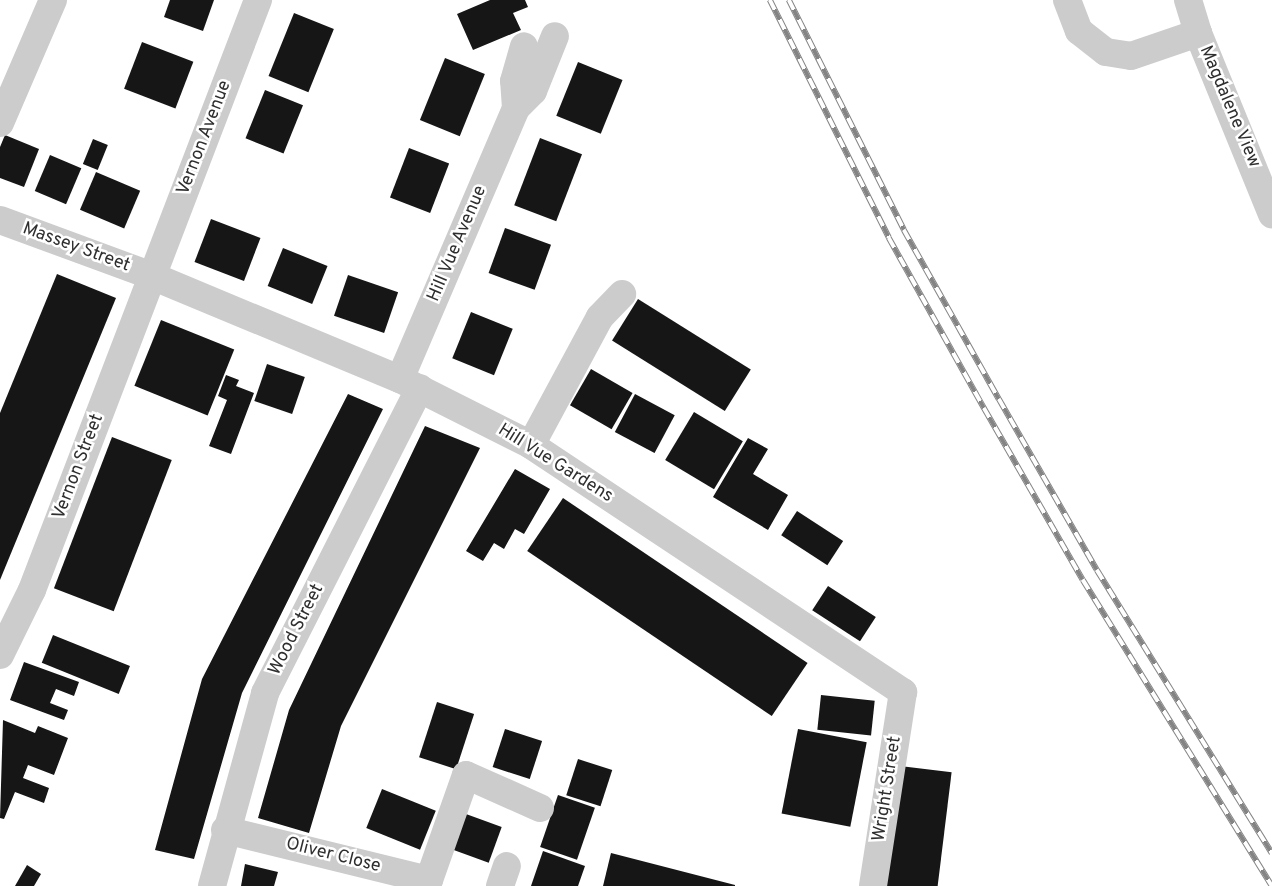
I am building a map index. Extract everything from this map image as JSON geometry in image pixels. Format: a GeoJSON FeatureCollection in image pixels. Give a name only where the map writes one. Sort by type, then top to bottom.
{"type":"FeatureCollection","features":[{"type":"Feature","properties":{"kind":"street"},"geometry":{"type":"LineString","coordinates":[[0,123],[54,0]]}},
{"type":"Feature","properties":{"kind":"street","name":"Vernon Avenue"},"geometry":{"type":"LineString","coordinates":[[152,276],[258,0]]}},
{"type":"Feature","properties":{"kind":"street"},"geometry":{"type":"LineString","coordinates":[[1067,0],[1079,32],[1106,52],[1131,56],[1198,33]]}},
{"type":"Feature","properties":{"kind":"street","name":"Magdalene View"},"geometry":{"type":"LineString","coordinates":[[1188,0],[1198,33],[1263,161],[1272,214]]}},
{"type":"Feature","properties":{"kind":"street"},"geometry":{"type":"LineString","coordinates":[[516,108],[533,91],[555,36]]}},
{"type":"Feature","properties":{"kind":"street"},"geometry":{"type":"LineString","coordinates":[[516,108],[514,81],[524,46]]}},
{"type":"Feature","properties":{"kind":"street","name":"Hill Vue Avenue"},"geometry":{"type":"LineString","coordinates":[[410,383],[516,108]]}},
{"type":"Feature","properties":{"kind":"street","name":"Massey Street"},"geometry":{"type":"LineString","coordinates":[[0,220],[152,276]]}},
{"type":"Feature","properties":{"kind":"street","name":"Hill Vue Gardens"},"geometry":{"type":"LineString","coordinates":[[152,276],[410,383],[531,445],[903,692]]}},
{"type":"Feature","properties":{"kind":"street","name":"Vernon Street"},"geometry":{"type":"LineString","coordinates":[[0,655],[32,590],[152,276]]}},
{"type":"Feature","properties":{"kind":"street"},"geometry":{"type":"LineString","coordinates":[[531,445],[600,317],[622,294]]}},
{"type":"Feature","properties":{"kind":"street","name":"Wood Street"},"geometry":{"type":"LineString","coordinates":[[212,886],[225,830],[265,693],[410,383]]}},
{"type":"Feature","properties":{"kind":"street","name":"Wright Street"},"geometry":{"type":"LineString","coordinates":[[873,886],[903,692]]}},
{"type":"Feature","properties":{"kind":"street","name":"Oliver Close"},"geometry":{"type":"LineString","coordinates":[[225,830],[429,880],[466,775],[540,808]]}},
{"type":"Feature","properties":{"kind":"building"},"geometry":{"type":"Polygon","coordinates":[[[170,0],[214,0],[203,31],[164,17],[170,0]]]}},
{"type":"Feature","properties":{"kind":"building"},"geometry":{"type":"Polygon","coordinates":[[[490,0],[525,0],[528,7],[513,13],[521,30],[473,50],[457,14],[490,0]]]}},
{"type":"Feature","properties":{"kind":"building"},"geometry":{"type":"Polygon","coordinates":[[[294,13],[334,29],[308,92],[269,76],[294,13]]]}},
{"type":"Feature","properties":{"kind":"building"},"geometry":{"type":"Polygon","coordinates":[[[142,42],[193,62],[175,108],[124,89],[142,42]]]}},
{"type":"Feature","properties":{"kind":"building"},"geometry":{"type":"Polygon","coordinates":[[[445,58],[485,74],[460,136],[420,120],[445,58]]]}},
{"type":"Feature","properties":{"kind":"building"},"geometry":{"type":"Polygon","coordinates":[[[578,62],[623,80],[601,134],[556,116],[578,62]]]}},
{"type":"Feature","properties":{"kind":"building"},"geometry":{"type":"Polygon","coordinates":[[[265,90],[303,105],[284,154],[246,138],[265,90]]]}},
{"type":"Feature","properties":{"kind":"building"},"geometry":{"type":"Polygon","coordinates":[[[5,135],[39,149],[24,187],[0,178],[0,147],[5,135]]]}},
{"type":"Feature","properties":{"kind":"building"},"geometry":{"type":"Polygon","coordinates":[[[540,138],[582,154],[556,221],[514,205],[540,138]]]}},
{"type":"Feature","properties":{"kind":"building"},"geometry":{"type":"Polygon","coordinates":[[[93,139],[108,145],[98,170],[83,164],[93,139]]]}},
{"type":"Feature","properties":{"kind":"building"},"geometry":{"type":"Polygon","coordinates":[[[409,148],[449,163],[430,213],[390,197],[409,148]]]}},
{"type":"Feature","properties":{"kind":"building"},"geometry":{"type":"Polygon","coordinates":[[[50,155],[81,168],[66,204],[35,191],[50,155]]]}},
{"type":"Feature","properties":{"kind":"building"},"geometry":{"type":"Polygon","coordinates":[[[96,172],[140,191],[124,228],[80,210],[96,172]]]}},
{"type":"Feature","properties":{"kind":"building"},"geometry":{"type":"Polygon","coordinates":[[[211,219],[260,238],[244,281],[195,262],[211,219]]]}},
{"type":"Feature","properties":{"kind":"building"},"geometry":{"type":"Polygon","coordinates":[[[505,228],[551,245],[535,290],[489,273],[505,228]]]}},
{"type":"Feature","properties":{"kind":"building"},"geometry":{"type":"Polygon","coordinates":[[[283,248],[328,266],[312,304],[268,286],[283,248]]]}},
{"type":"Feature","properties":{"kind":"building"},"geometry":{"type":"Polygon","coordinates":[[[57,274],[116,298],[0,580],[0,413],[57,274]]]}},
{"type":"Feature","properties":{"kind":"building"},"geometry":{"type":"Polygon","coordinates":[[[348,275],[398,292],[384,333],[334,316],[348,275]]]}},
{"type":"Feature","properties":{"kind":"building"},"geometry":{"type":"Polygon","coordinates":[[[638,299],[751,369],[725,411],[612,341],[638,299]]]}},
{"type":"Feature","properties":{"kind":"building"},"geometry":{"type":"Polygon","coordinates":[[[471,312],[513,329],[494,375],[452,358],[471,312]]]}},
{"type":"Feature","properties":{"kind":"building"},"geometry":{"type":"Polygon","coordinates":[[[161,320],[234,350],[208,415],[134,386],[161,320]]]}},
{"type":"Feature","properties":{"kind":"building"},"geometry":{"type":"Polygon","coordinates":[[[267,364],[305,377],[292,414],[254,401],[267,364]]]}},
{"type":"Feature","properties":{"kind":"building"},"geometry":{"type":"Polygon","coordinates":[[[591,369],[633,393],[612,429],[570,405],[591,369]]]}},
{"type":"Feature","properties":{"kind":"building"},"geometry":{"type":"Polygon","coordinates":[[[226,375],[239,380],[236,386],[254,393],[231,454],[209,446],[227,400],[218,396],[226,375]]]}},
{"type":"Feature","properties":{"kind":"building"},"geometry":{"type":"Polygon","coordinates":[[[348,394],[383,409],[242,693],[194,859],[155,850],[202,679],[348,394]]]}},
{"type":"Feature","properties":{"kind":"building"},"geometry":{"type":"Polygon","coordinates":[[[635,394],[675,415],[655,453],[615,432],[635,394]]]}},
{"type":"Feature","properties":{"kind":"building"},"geometry":{"type":"Polygon","coordinates":[[[694,412],[743,441],[714,489],[665,460],[694,412]]]}},
{"type":"Feature","properties":{"kind":"building"},"geometry":{"type":"Polygon","coordinates":[[[425,426],[480,448],[341,726],[309,833],[258,818],[289,710],[425,426]]]}},
{"type":"Feature","properties":{"kind":"building"},"geometry":{"type":"Polygon","coordinates":[[[112,437],[172,460],[114,611],[54,588],[112,437]]]}},
{"type":"Feature","properties":{"kind":"building"},"geometry":{"type":"Polygon","coordinates":[[[748,438],[768,449],[753,474],[788,495],[768,530],[713,497],[748,438]]]}},
{"type":"Feature","properties":{"kind":"building"},"geometry":{"type":"Polygon","coordinates":[[[515,469],[550,489],[524,534],[515,529],[504,549],[494,543],[483,561],[466,551],[515,469]]]}},
{"type":"Feature","properties":{"kind":"building"},"geometry":{"type":"Polygon","coordinates":[[[563,498],[808,663],[772,716],[527,551],[563,498]]]}},
{"type":"Feature","properties":{"kind":"building"},"geometry":{"type":"Polygon","coordinates":[[[797,511],[843,541],[827,565],[781,535],[797,511]]]}},
{"type":"Feature","properties":{"kind":"building"},"geometry":{"type":"Polygon","coordinates":[[[828,586],[876,617],[860,641],[812,610],[828,586]]]}},
{"type":"Feature","properties":{"kind":"building"},"geometry":{"type":"Polygon","coordinates":[[[53,635],[130,666],[119,694],[42,663],[53,635]]]}},
{"type":"Feature","properties":{"kind":"building"},"geometry":{"type":"Polygon","coordinates":[[[24,662],[79,682],[74,696],[56,689],[50,703],[68,710],[64,720],[10,700],[24,662]]]}},
{"type":"Feature","properties":{"kind":"building"},"geometry":{"type":"Polygon","coordinates":[[[821,695],[875,701],[871,735],[817,730],[821,695]]]}},
{"type":"Feature","properties":{"kind":"building"},"geometry":{"type":"Polygon","coordinates":[[[437,702],[474,714],[456,769],[419,757],[437,702]]]}},
{"type":"Feature","properties":{"kind":"building"},"geometry":{"type":"Polygon","coordinates":[[[3,720],[35,733],[38,726],[68,738],[54,775],[28,765],[23,778],[49,788],[44,803],[15,792],[4,819],[0,818],[3,720]]]}},
{"type":"Feature","properties":{"kind":"building"},"geometry":{"type":"Polygon","coordinates":[[[505,729],[542,741],[530,779],[493,767],[505,729]]]}},
{"type":"Feature","properties":{"kind":"building"},"geometry":{"type":"Polygon","coordinates":[[[798,729],[867,742],[850,827],[782,813],[798,729]]]}},
{"type":"Feature","properties":{"kind":"building"},"geometry":{"type":"Polygon","coordinates":[[[578,759],[612,770],[600,806],[566,795],[578,759]]]}},
{"type":"Feature","properties":{"kind":"building"},"geometry":{"type":"Polygon","coordinates":[[[900,766],[952,772],[938,886],[885,886],[900,766]]]}},
{"type":"Feature","properties":{"kind":"building"},"geometry":{"type":"Polygon","coordinates":[[[382,789],[436,811],[420,850],[366,828],[382,789]]]}},
{"type":"Feature","properties":{"kind":"building"},"geometry":{"type":"Polygon","coordinates":[[[558,795],[595,808],[577,860],[540,847],[558,795]]]}},
{"type":"Feature","properties":{"kind":"building"},"geometry":{"type":"Polygon","coordinates":[[[466,814],[502,827],[489,863],[453,850],[466,814]]]}},
{"type":"Feature","properties":{"kind":"building"},"geometry":{"type":"Polygon","coordinates":[[[543,851],[585,866],[578,886],[531,886],[543,851]]]}},
{"type":"Feature","properties":{"kind":"building"},"geometry":{"type":"Polygon","coordinates":[[[611,853],[735,885],[735,886],[603,886],[611,853]]]}},
{"type":"Feature","properties":{"kind":"building"},"geometry":{"type":"Polygon","coordinates":[[[245,864],[278,872],[274,886],[241,886],[245,864]]]}},
{"type":"Feature","properties":{"kind":"building"},"geometry":{"type":"Polygon","coordinates":[[[27,865],[41,874],[34,886],[15,886],[27,865]]]}},
{"type":"Feature","properties":{"kind":"railway"},"geometry":{"type":"LineString","coordinates":[[770,0],[889,238],[984,408],[1083,580],[1272,886]]}},
{"type":"Feature","properties":{"kind":"railway"},"geometry":{"type":"LineString","coordinates":[[789,0],[904,230],[999,399],[1097,570],[1272,853]]}}]}
